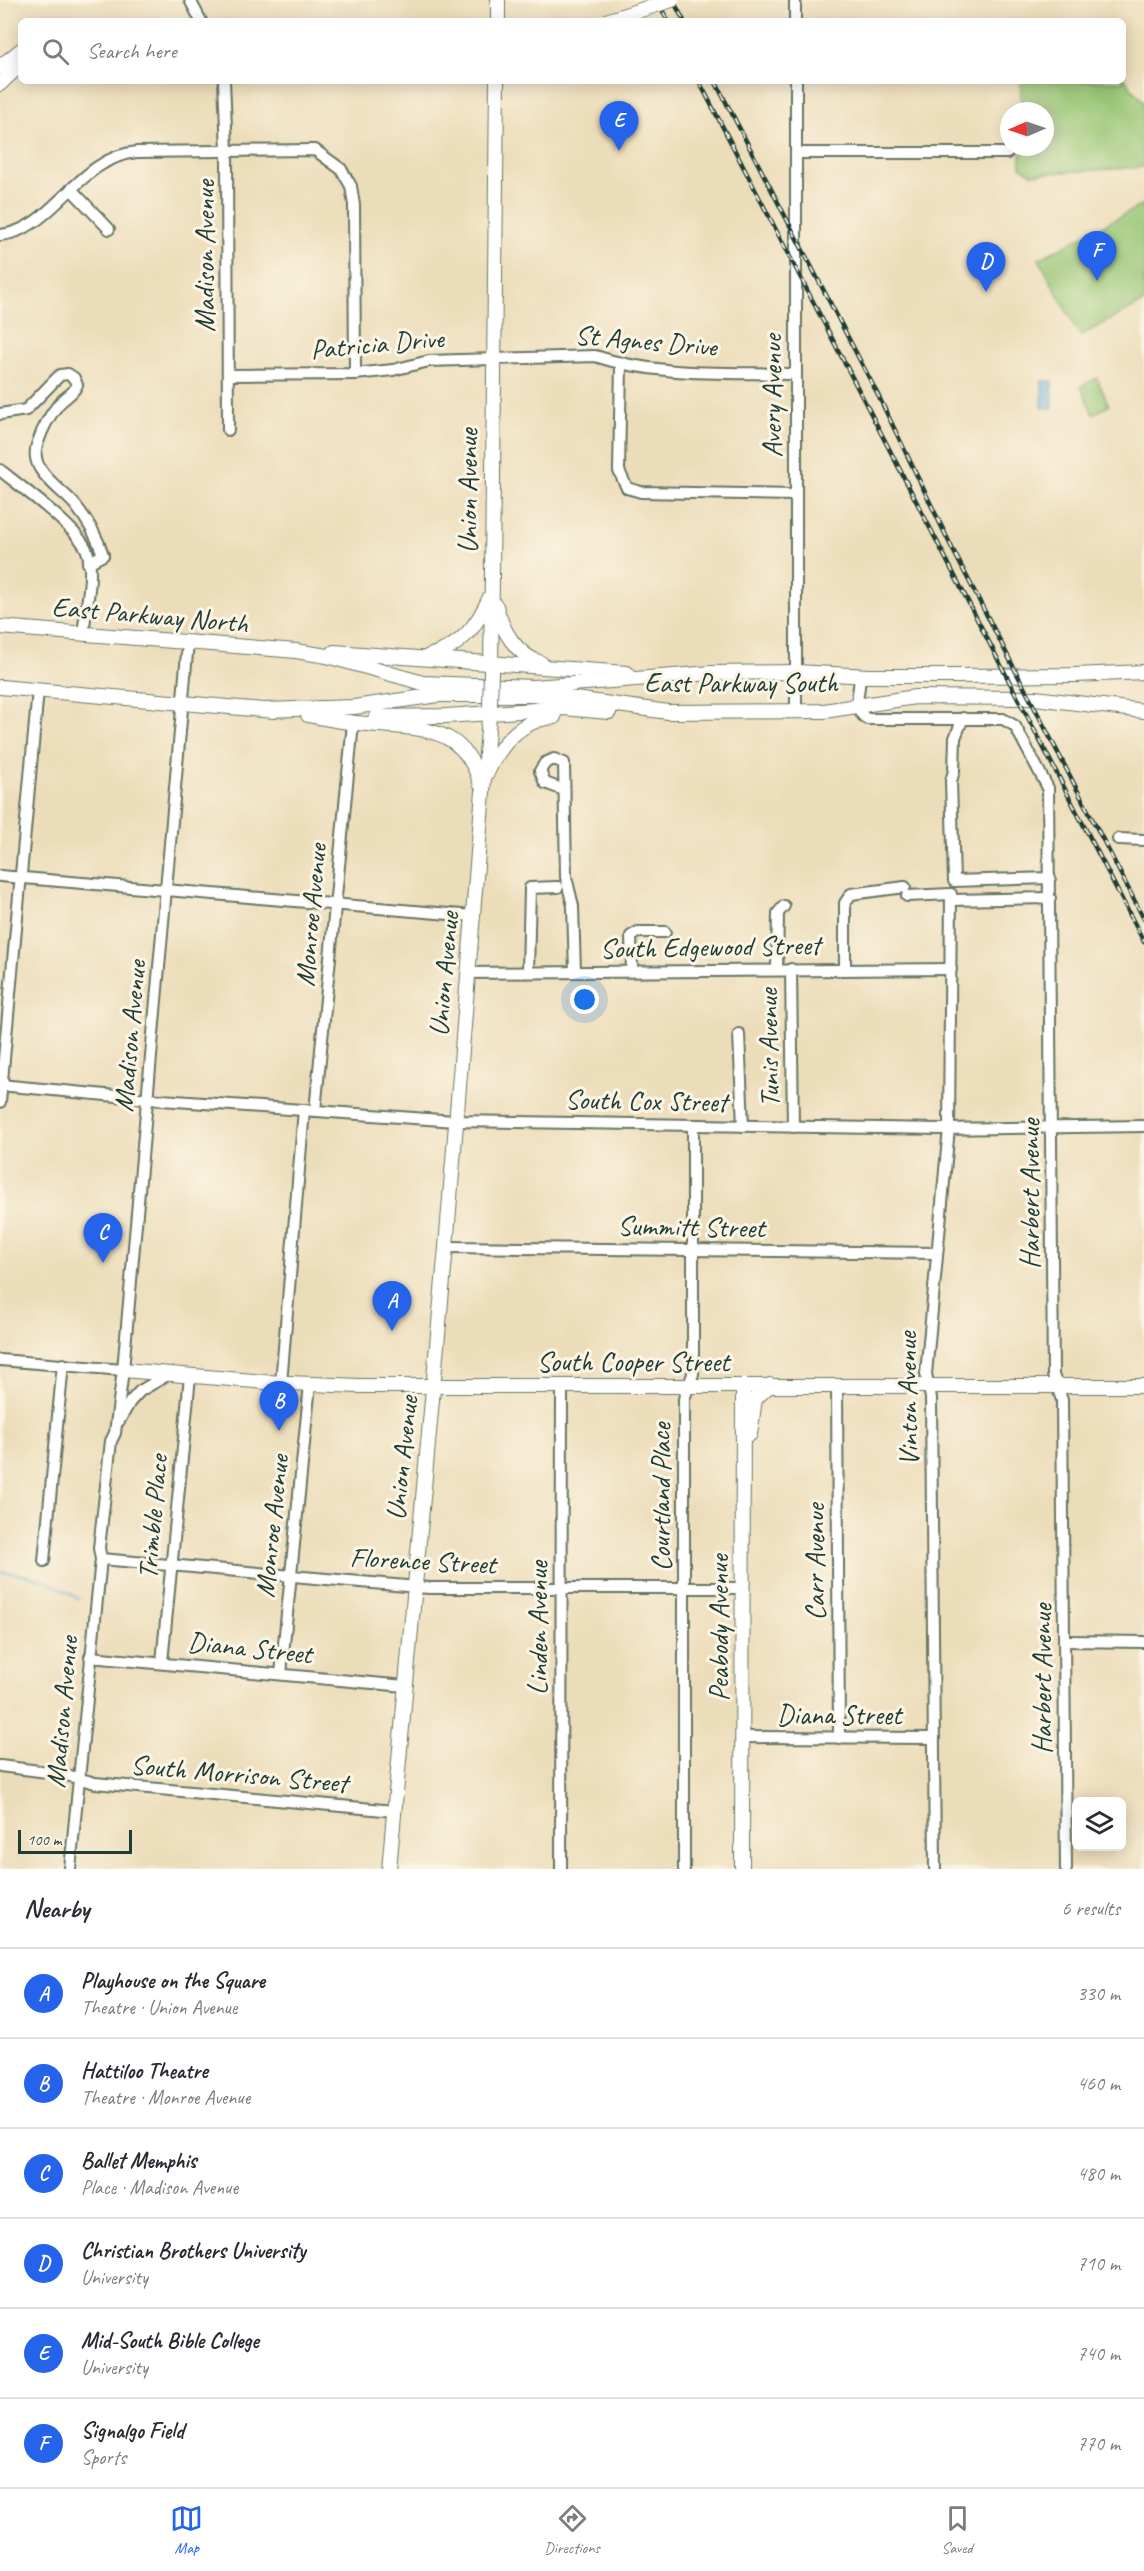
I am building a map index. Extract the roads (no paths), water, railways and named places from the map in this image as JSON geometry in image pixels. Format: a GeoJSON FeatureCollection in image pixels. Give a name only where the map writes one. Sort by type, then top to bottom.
{"type":"FeatureCollection","features":[{"type":"Feature","properties":{"kind":"main road"},"geometry":{"type":"LineString","coordinates":[[498,0],[498,18]]}},
{"type":"Feature","properties":{"kind":"main road"},"geometry":{"type":"LineString","coordinates":[[615,18],[672,0]]}},
{"type":"Feature","properties":{"kind":"main road"},"geometry":{"type":"LineString","coordinates":[[0,68],[18,53]]}},
{"type":"Feature","properties":{"kind":"main road"},"geometry":{"type":"LineString","coordinates":[[0,84],[18,67]]}},
{"type":"Feature","properties":{"kind":"main road","name":"Union Avenue"},"geometry":{"type":"LineString","coordinates":[[389,1869],[446,1247],[489,710],[497,84]]}},
{"type":"Feature","properties":{"kind":"main road"},"geometry":{"type":"LineString","coordinates":[[423,658],[442,653],[458,644],[472,630],[492,592]]}},
{"type":"Feature","properties":{"kind":"main road"},"geometry":{"type":"LineString","coordinates":[[492,592],[499,617],[519,651],[535,661],[552,667]]}},
{"type":"Feature","properties":{"kind":"main road","name":"East Parkway North"},"geometry":{"type":"LineString","coordinates":[[0,627],[296,651]]}},
{"type":"Feature","properties":{"kind":"main road"},"geometry":{"type":"LineString","coordinates":[[296,651],[423,658],[491,668],[552,667],[668,675]]}},
{"type":"Feature","properties":{"kind":"main road","name":"East Parkway South"},"geometry":{"type":"LineString","coordinates":[[296,651],[327,656],[423,683],[560,686],[668,675],[797,672],[860,675],[1075,675],[1144,672]]}},
{"type":"Feature","properties":{"kind":"main road"},"geometry":{"type":"LineString","coordinates":[[0,687],[266,710],[353,723],[428,729],[447,736],[462,747],[484,786]]}},
{"type":"Feature","properties":{"kind":"main road","name":"East Parkway South"},"geometry":{"type":"LineString","coordinates":[[266,710],[354,706],[438,695],[532,695],[668,712],[824,711],[915,696],[1035,698],[1144,711]]}},
{"type":"Feature","properties":{"kind":"main road"},"geometry":{"type":"LineString","coordinates":[[306,715],[396,717],[489,710],[563,708],[612,713]]}},
{"type":"Feature","properties":{"kind":"main road"},"geometry":{"type":"LineString","coordinates":[[484,786],[493,760],[512,735],[528,723],[542,717],[668,712]]}},
{"type":"Feature","properties":{"kind":"main road","name":"South Cooper Street"},"geometry":{"type":"LineString","coordinates":[[123,1370],[281,1383],[433,1387],[1144,1386]]}},
{"type":"Feature","properties":{"kind":"main road"},"geometry":{"type":"LineString","coordinates":[[743,1458],[748,1453],[755,1399],[770,1385]]}},
{"type":"Feature","properties":{"kind":"main road","name":"Peabody Avenue"},"geometry":{"type":"LineString","coordinates":[[742,1869],[743,1386]]}},
{"type":"Feature","properties":{"kind":"street"},"geometry":{"type":"LineString","coordinates":[[190,0],[199,18]]}},
{"type":"Feature","properties":{"kind":"street"},"geometry":{"type":"LineString","coordinates":[[795,0],[795,18]]}},
{"type":"Feature","properties":{"kind":"street","name":"Madison Avenue"},"geometry":{"type":"LineString","coordinates":[[224,84],[227,151],[228,430]]}},
{"type":"Feature","properties":{"kind":"street","name":"Avery Avenue"},"geometry":{"type":"LineString","coordinates":[[796,84],[796,711]]}},
{"type":"Feature","properties":{"kind":"street"},"geometry":{"type":"LineString","coordinates":[[0,235],[13,233],[28,225],[96,167],[116,155],[136,152],[315,150],[327,156],[341,169],[351,186],[354,205],[355,374]]}},
{"type":"Feature","properties":{"kind":"street"},"geometry":{"type":"LineString","coordinates":[[797,153],[1000,153]]}},
{"type":"Feature","properties":{"kind":"street"},"geometry":{"type":"LineString","coordinates":[[71,189],[109,230]]}},
{"type":"Feature","properties":{"kind":"street","name":"St Agnes Drive"},"geometry":{"type":"LineString","coordinates":[[494,357],[595,356],[621,364],[659,370],[795,374]]}},
{"type":"Feature","properties":{"kind":"street","name":"Patricia Drive"},"geometry":{"type":"LineString","coordinates":[[228,375],[355,374],[393,370],[429,361],[494,357]]}},
{"type":"Feature","properties":{"kind":"street"},"geometry":{"type":"LineString","coordinates":[[621,364],[619,471],[627,488],[641,492],[795,495]]}},
{"type":"Feature","properties":{"kind":"street"},"geometry":{"type":"LineString","coordinates":[[0,414],[26,410],[60,375],[68,374],[74,378],[77,385],[74,391],[58,404],[37,443],[37,456],[42,472],[76,505],[99,542],[103,555],[88,563]]}},
{"type":"Feature","properties":{"kind":"street"},"geometry":{"type":"LineString","coordinates":[[0,470],[70,527],[87,551],[83,634]]}},
{"type":"Feature","properties":{"kind":"street","name":"Madison Avenue"},"geometry":{"type":"LineString","coordinates":[[70,1869],[100,1559],[105,1548],[119,1442],[116,1430],[188,642]]}},
{"type":"Feature","properties":{"kind":"street"},"geometry":{"type":"LineString","coordinates":[[856,707],[860,675]]}},
{"type":"Feature","properties":{"kind":"street"},"geometry":{"type":"LineString","coordinates":[[0,1102],[38,690]]}},
{"type":"Feature","properties":{"kind":"street","name":"Harbert Avenue"},"geometry":{"type":"LineString","coordinates":[[856,707],[859,713],[867,719],[1003,719],[1015,726],[1048,788],[1053,1126],[1053,1375],[1062,1400],[1065,1869]]}},
{"type":"Feature","properties":{"kind":"street"},"geometry":{"type":"LineString","coordinates":[[963,718],[955,738],[954,771],[951,781],[954,881],[1050,878]]}},
{"type":"Feature","properties":{"kind":"street","name":"Monroe Avenue"},"geometry":{"type":"LineString","coordinates":[[281,1383],[310,1111],[336,903],[353,723]]}},
{"type":"Feature","properties":{"kind":"street"},"geometry":{"type":"LineString","coordinates":[[564,790],[566,877],[573,906],[574,972]]}},
{"type":"Feature","properties":{"kind":"street"},"geometry":{"type":"LineString","coordinates":[[1118,839],[1144,840]]}},
{"type":"Feature","properties":{"kind":"street"},"geometry":{"type":"LineString","coordinates":[[0,876],[473,916]]}},
{"type":"Feature","properties":{"kind":"street"},"geometry":{"type":"LineString","coordinates":[[528,972],[530,888],[558,887]]}},
{"type":"Feature","properties":{"kind":"street"},"geometry":{"type":"LineString","coordinates":[[845,968],[845,903],[851,894],[906,891],[951,897],[1050,898]]}},
{"type":"Feature","properties":{"kind":"street","name":"Vinton Avenue"},"geometry":{"type":"LineString","coordinates":[[935,1869],[931,1398],[926,1374],[949,1128],[951,897]]}},
{"type":"Feature","properties":{"kind":"street"},"geometry":{"type":"LineString","coordinates":[[777,969],[778,913],[784,906]]}},
{"type":"Feature","properties":{"kind":"street"},"geometry":{"type":"LineString","coordinates":[[632,971],[631,936],[638,932],[665,932]]}},
{"type":"Feature","properties":{"kind":"street","name":"South Edgewood Street"},"geometry":{"type":"LineString","coordinates":[[469,973],[845,968],[951,969]]}},
{"type":"Feature","properties":{"kind":"street","name":"Tunis Avenue"},"geometry":{"type":"LineString","coordinates":[[791,969],[793,1127]]}},
{"type":"Feature","properties":{"kind":"street"},"geometry":{"type":"LineString","coordinates":[[739,1034],[743,1126]]}},
{"type":"Feature","properties":{"kind":"street","name":"South Cox Street"},"geometry":{"type":"LineString","coordinates":[[1,1085],[148,1099],[455,1121],[793,1127],[1144,1126]]}},
{"type":"Feature","properties":{"kind":"street","name":"Courtland Place"},"geometry":{"type":"LineString","coordinates":[[684,1869],[684,1399],[693,1374],[693,1126]]}},
{"type":"Feature","properties":{"kind":"street","name":"Summitt Street"},"geometry":{"type":"LineString","coordinates":[[446,1247],[936,1253]]}},
{"type":"Feature","properties":{"kind":"street"},"geometry":{"type":"LineString","coordinates":[[0,1359],[123,1370]]}},
{"type":"Feature","properties":{"kind":"street"},"geometry":{"type":"LineString","coordinates":[[44,1560],[63,1364]]}},
{"type":"Feature","properties":{"kind":"street"},"geometry":{"type":"LineString","coordinates":[[116,1430],[130,1402],[140,1391],[169,1374]]}},
{"type":"Feature","properties":{"kind":"street","name":"Trimble Place"},"geometry":{"type":"LineString","coordinates":[[162,1662],[190,1376]]}},
{"type":"Feature","properties":{"kind":"street","name":"Monroe Avenue"},"geometry":{"type":"LineString","coordinates":[[281,1674],[310,1384]]}},
{"type":"Feature","properties":{"kind":"street","name":"Carr Avenue"},"geometry":{"type":"LineString","coordinates":[[837,1385],[838,1738]]}},
{"type":"Feature","properties":{"kind":"street","name":"Linden Avenue"},"geometry":{"type":"LineString","coordinates":[[561,1869],[562,1387]]}},
{"type":"Feature","properties":{"kind":"street","name":"Florence Street"},"geometry":{"type":"LineString","coordinates":[[100,1559],[415,1586],[561,1589],[743,1588]]}},
{"type":"Feature","properties":{"kind":"street"},"geometry":{"type":"LineString","coordinates":[[1065,1641],[1144,1642]]}},
{"type":"Feature","properties":{"kind":"street","name":"Diana Street"},"geometry":{"type":"LineString","coordinates":[[90,1657],[405,1686]]}},
{"type":"Feature","properties":{"kind":"street","name":"Diana Street"},"geometry":{"type":"LineString","coordinates":[[744,1737],[934,1738]]}},
{"type":"Feature","properties":{"kind":"street","name":"South Morrison Street"},"geometry":{"type":"LineString","coordinates":[[0,1766],[63,1774],[94,1783],[394,1810]]}},
{"type":"Feature","properties":{"kind":"water"},"geometry":{"type":"Polygon","coordinates":[[[1042,381],[1052,381],[1053,408],[1042,408],[1042,381]]]}},
{"type":"Feature","properties":{"kind":"waterway"},"geometry":{"type":"LineString","coordinates":[[0,1572],[41,1579],[78,1598]]}},
{"type":"Feature","properties":{"kind":"railway"},"geometry":{"type":"LineString","coordinates":[[657,0],[666,18]]}},
{"type":"Feature","properties":{"kind":"railway"},"geometry":{"type":"LineString","coordinates":[[673,0],[682,18]]}},
{"type":"Feature","properties":{"kind":"railway"},"geometry":{"type":"LineString","coordinates":[[701,84],[1144,942]]}},
{"type":"Feature","properties":{"kind":"railway"},"geometry":{"type":"LineString","coordinates":[[717,84],[878,395],[952,548],[1144,919]]}},
{"type":"Feature","properties":{"kind":"place","name":"Mid-South Bible College"},"geometry":{"type":"Point","coordinates":[619,151]}},
{"type":"Feature","properties":{"kind":"place","name":"Signalgo Field"},"geometry":{"type":"Point","coordinates":[1097,281]}},
{"type":"Feature","properties":{"kind":"place","name":"Christian Brothers University"},"geometry":{"type":"Point","coordinates":[986,292]}},
{"type":"Feature","properties":{"kind":"place","name":"Ballet Memphis"},"geometry":{"type":"Point","coordinates":[103,1263]}},
{"type":"Feature","properties":{"kind":"place","name":"Playhouse on the Square"},"geometry":{"type":"Point","coordinates":[392,1331]}},
{"type":"Feature","properties":{"kind":"place","name":"Hattiloo Theatre"},"geometry":{"type":"Point","coordinates":[279,1431]}}]}
